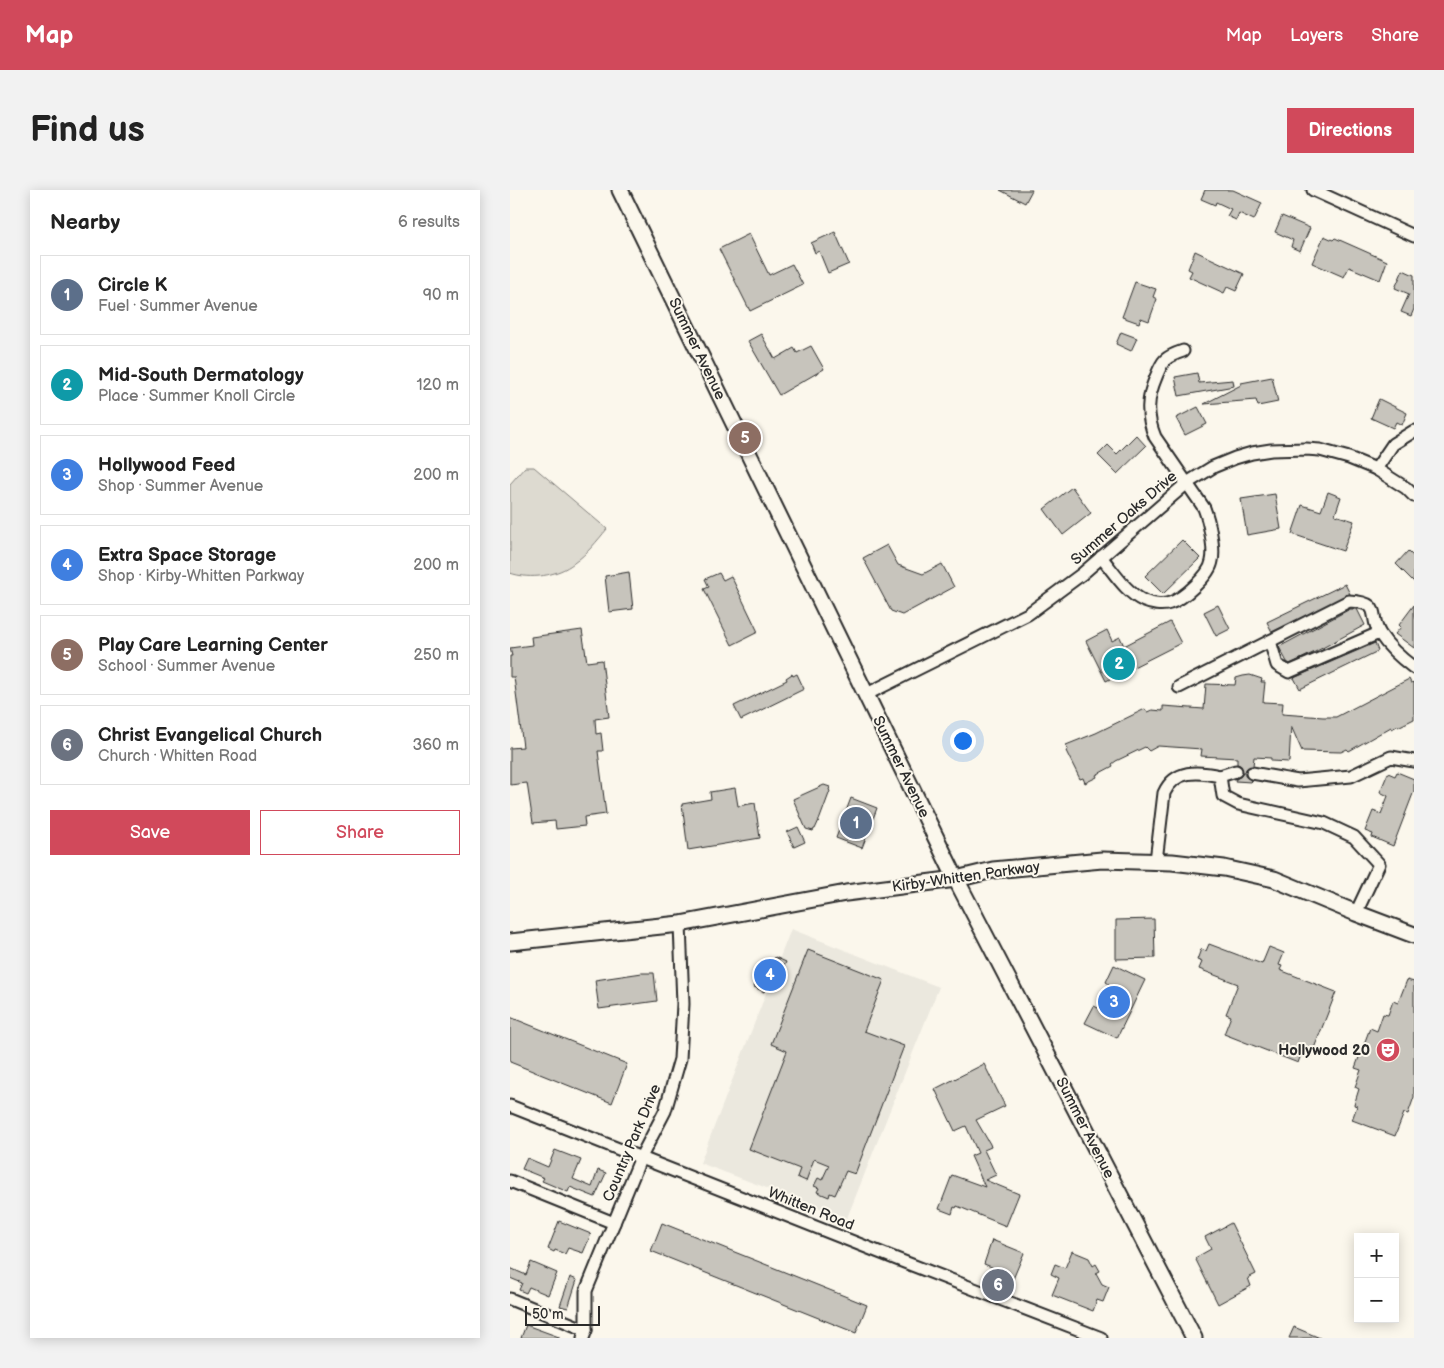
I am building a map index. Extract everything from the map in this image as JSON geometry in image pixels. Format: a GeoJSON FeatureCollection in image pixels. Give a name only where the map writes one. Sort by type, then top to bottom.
{"type":"FeatureCollection","features":[{"type":"Feature","properties":{"kind":"main road","name":"Summer Avenue"},"geometry":{"type":"LineString","coordinates":[[620,190],[956,880],[1194,1338]]}},
{"type":"Feature","properties":{"kind":"main road","name":"Kirby-Whitten Parkway"},"geometry":{"type":"LineString","coordinates":[[510,942],[680,924],[846,893],[956,880],[993,870],[1102,860],[1156,861],[1224,868],[1274,879],[1414,935]]}},
{"type":"Feature","properties":{"kind":"street"},"geometry":{"type":"LineString","coordinates":[[1313,190],[1414,236]]}},
{"type":"Feature","properties":{"kind":"street"},"geometry":{"type":"LineString","coordinates":[[1101,557],[1132,593],[1153,604],[1168,604],[1175,601],[1202,579],[1210,568],[1213,554],[1207,515],[1155,437],[1148,414],[1148,402],[1158,374],[1166,359],[1182,351]]}},
{"type":"Feature","properties":{"kind":"street"},"geometry":{"type":"LineString","coordinates":[[1376,469],[1393,444],[1414,431]]}},
{"type":"Feature","properties":{"kind":"street","name":"Summer Oaks Drive"},"geometry":{"type":"LineString","coordinates":[[865,695],[1028,614],[1067,586],[1187,483],[1235,458],[1271,450],[1320,450],[1349,458],[1376,469],[1400,484],[1414,496]]}},
{"type":"Feature","properties":{"kind":"street"},"geometry":{"type":"LineString","coordinates":[[1180,687],[1349,601],[1364,602],[1374,611],[1379,633],[1399,656],[1414,668]]}},
{"type":"Feature","properties":{"kind":"street"},"geometry":{"type":"LineString","coordinates":[[1270,641],[1277,665],[1289,672],[1379,633]]}},
{"type":"Feature","properties":{"kind":"street"},"geometry":{"type":"LineString","coordinates":[[1252,772],[1298,781],[1351,776],[1391,757],[1414,761]]}},
{"type":"Feature","properties":{"kind":"street"},"geometry":{"type":"LineString","coordinates":[[1156,861],[1164,792],[1169,783],[1179,776],[1201,772],[1220,776],[1236,771]]}},
{"type":"Feature","properties":{"kind":"street"},"geometry":{"type":"LineString","coordinates":[[1220,776],[1223,796],[1238,804],[1324,823],[1354,837],[1378,864],[1356,913]]}},
{"type":"Feature","properties":{"kind":"street","name":"Country Park Drive"},"geometry":{"type":"LineString","coordinates":[[585,1334],[586,1291],[641,1157],[665,1111],[680,1059],[683,1004],[680,924]]}},
{"type":"Feature","properties":{"kind":"street","name":"Whitten Road"},"geometry":{"type":"LineString","coordinates":[[510,1106],[1100,1338]]}},
{"type":"Feature","properties":{"kind":"street"},"geometry":{"type":"LineString","coordinates":[[510,1182],[614,1224]]}},
{"type":"Feature","properties":{"kind":"street"},"geometry":{"type":"LineString","coordinates":[[510,1299],[585,1334]]}},
{"type":"Feature","properties":{"kind":"shaded area"},"geometry":{"type":"Polygon","coordinates":[[[525,467],[534,467],[607,529],[579,559],[560,571],[544,576],[526,576],[510,573],[510,484],[525,467]]]}},
{"type":"Feature","properties":{"kind":"shaded area"},"geometry":{"type":"Polygon","coordinates":[[[791,929],[939,987],[847,1218],[700,1163],[791,929]]]}},
{"type":"Feature","properties":{"kind":"building"},"geometry":{"type":"Polygon","coordinates":[[[1000,190],[1032,190],[1025,203],[1000,190]]]}},
{"type":"Feature","properties":{"kind":"building"},"geometry":{"type":"Polygon","coordinates":[[[1205,190],[1233,190],[1262,203],[1254,220],[1239,213],[1236,220],[1227,216],[1231,209],[1216,202],[1215,205],[1201,199],[1205,190]]]}},
{"type":"Feature","properties":{"kind":"building"},"geometry":{"type":"Polygon","coordinates":[[[1282,216],[1310,228],[1300,251],[1291,247],[1293,240],[1275,232],[1282,216]]]}},
{"type":"Feature","properties":{"kind":"building"},"geometry":{"type":"Polygon","coordinates":[[[835,232],[849,264],[828,273],[819,251],[815,253],[811,243],[835,232]]]}},
{"type":"Feature","properties":{"kind":"building"},"geometry":{"type":"Polygon","coordinates":[[[749,234],[769,275],[792,264],[803,285],[750,311],[719,249],[749,234]]]}},
{"type":"Feature","properties":{"kind":"building"},"geometry":{"type":"Polygon","coordinates":[[[1324,236],[1333,240],[1335,238],[1387,261],[1380,280],[1349,267],[1344,277],[1312,263],[1324,236]]]}},
{"type":"Feature","properties":{"kind":"building"},"geometry":{"type":"Polygon","coordinates":[[[1195,251],[1244,274],[1236,291],[1227,287],[1224,293],[1189,277],[1192,271],[1188,269],[1195,251]]]}},
{"type":"Feature","properties":{"kind":"building"},"geometry":{"type":"Polygon","coordinates":[[[1403,270],[1414,275],[1414,309],[1411,316],[1401,312],[1409,294],[1395,288],[1403,270]]]}},
{"type":"Feature","properties":{"kind":"building"},"geometry":{"type":"Polygon","coordinates":[[[1135,282],[1156,289],[1153,297],[1157,299],[1149,321],[1141,318],[1139,323],[1122,317],[1135,282]]]}},
{"type":"Feature","properties":{"kind":"building"},"geometry":{"type":"Polygon","coordinates":[[[1121,332],[1137,338],[1131,351],[1116,344],[1121,332]]]}},
{"type":"Feature","properties":{"kind":"building"},"geometry":{"type":"Polygon","coordinates":[[[761,334],[775,359],[794,348],[797,353],[811,346],[824,369],[779,395],[748,341],[761,334]]]}},
{"type":"Feature","properties":{"kind":"building"},"geometry":{"type":"Polygon","coordinates":[[[1197,373],[1199,383],[1233,380],[1234,386],[1179,396],[1175,377],[1197,373]]]}},
{"type":"Feature","properties":{"kind":"building"},"geometry":{"type":"Polygon","coordinates":[[[1272,377],[1278,402],[1258,406],[1256,400],[1204,404],[1241,385],[1241,383],[1272,377]]]}},
{"type":"Feature","properties":{"kind":"building"},"geometry":{"type":"Polygon","coordinates":[[[1379,399],[1407,413],[1402,425],[1396,422],[1393,428],[1371,418],[1379,399]]]}},
{"type":"Feature","properties":{"kind":"building"},"geometry":{"type":"Polygon","coordinates":[[[1198,407],[1207,424],[1185,435],[1176,418],[1198,407]]]}},
{"type":"Feature","properties":{"kind":"building"},"geometry":{"type":"Polygon","coordinates":[[[1136,435],[1146,446],[1117,474],[1098,455],[1108,445],[1117,454],[1136,435]]]}},
{"type":"Feature","properties":{"kind":"building"},"geometry":{"type":"Polygon","coordinates":[[[1072,487],[1091,513],[1063,535],[1044,509],[1072,487]]]}},
{"type":"Feature","properties":{"kind":"building"},"geometry":{"type":"Polygon","coordinates":[[[1328,492],[1341,497],[1335,515],[1354,521],[1343,551],[1292,534],[1302,505],[1321,511],[1328,492]]]}},
{"type":"Feature","properties":{"kind":"building"},"geometry":{"type":"Polygon","coordinates":[[[1275,494],[1281,529],[1247,535],[1241,499],[1275,494]]]}},
{"type":"Feature","properties":{"kind":"building"},"geometry":{"type":"Polygon","coordinates":[[[1182,540],[1200,558],[1163,594],[1145,576],[1182,540]]]}},
{"type":"Feature","properties":{"kind":"building"},"geometry":{"type":"Polygon","coordinates":[[[887,545],[898,565],[923,574],[942,564],[954,587],[902,615],[891,611],[863,558],[887,545]]]}},
{"type":"Feature","properties":{"kind":"building"},"geometry":{"type":"Polygon","coordinates":[[[1408,551],[1414,557],[1414,582],[1396,564],[1408,551]]]}},
{"type":"Feature","properties":{"kind":"building"},"geometry":{"type":"Polygon","coordinates":[[[629,572],[633,609],[609,612],[605,576],[629,572]]]}},
{"type":"Feature","properties":{"kind":"building"},"geometry":{"type":"Polygon","coordinates":[[[719,573],[723,580],[731,576],[758,632],[732,645],[704,589],[709,587],[705,579],[719,573]]]}},
{"type":"Feature","properties":{"kind":"building"},"geometry":{"type":"Polygon","coordinates":[[[1345,584],[1350,594],[1272,632],[1267,622],[1345,584]]]}},
{"type":"Feature","properties":{"kind":"building"},"geometry":{"type":"Polygon","coordinates":[[[1218,605],[1230,629],[1216,636],[1204,612],[1218,605]]]}},
{"type":"Feature","properties":{"kind":"building"},"geometry":{"type":"Polygon","coordinates":[[[1414,605],[1414,648],[1395,634],[1401,627],[1399,625],[1414,605]]]}},
{"type":"Feature","properties":{"kind":"building"},"geometry":{"type":"Polygon","coordinates":[[[1350,609],[1357,609],[1365,625],[1290,664],[1287,662],[1279,647],[1350,609]]]}},
{"type":"Feature","properties":{"kind":"building"},"geometry":{"type":"Polygon","coordinates":[[[1170,622],[1181,643],[1106,681],[1086,641],[1107,630],[1112,641],[1120,637],[1124,646],[1170,622]]]}},
{"type":"Feature","properties":{"kind":"building"},"geometry":{"type":"Polygon","coordinates":[[[582,630],[587,662],[602,660],[609,717],[595,719],[596,734],[601,733],[603,751],[598,751],[606,814],[584,817],[585,826],[556,829],[555,821],[533,823],[527,783],[510,785],[510,748],[523,747],[514,677],[510,677],[510,656],[512,656],[510,648],[532,645],[531,637],[582,630]]]}},
{"type":"Feature","properties":{"kind":"building"},"geometry":{"type":"Polygon","coordinates":[[[1375,643],[1378,651],[1300,689],[1294,678],[1375,643]]]}},
{"type":"Feature","properties":{"kind":"building"},"geometry":{"type":"Polygon","coordinates":[[[792,674],[793,676],[797,674],[804,689],[741,720],[734,706],[787,680],[786,678],[792,674]]]}},
{"type":"Feature","properties":{"kind":"building"},"geometry":{"type":"Polygon","coordinates":[[[1250,675],[1262,679],[1261,682],[1265,682],[1263,702],[1283,703],[1282,714],[1323,717],[1336,717],[1409,679],[1411,683],[1414,682],[1414,719],[1398,727],[1392,729],[1391,727],[1349,751],[1347,749],[1341,752],[1302,751],[1291,726],[1289,762],[1271,761],[1271,758],[1254,757],[1253,766],[1247,768],[1245,772],[1245,776],[1251,782],[1235,781],[1243,772],[1241,766],[1237,764],[1237,758],[1201,756],[1202,749],[1158,746],[1149,751],[1145,747],[1116,761],[1112,764],[1113,766],[1085,783],[1083,778],[1080,779],[1066,751],[1068,750],[1066,745],[1096,733],[1145,709],[1147,712],[1152,710],[1163,711],[1163,706],[1204,709],[1206,684],[1235,685],[1236,678],[1250,675]]]}},
{"type":"Feature","properties":{"kind":"building"},"geometry":{"type":"Polygon","coordinates":[[[1397,772],[1414,779],[1414,791],[1393,846],[1372,837],[1373,834],[1365,831],[1373,811],[1381,814],[1388,796],[1380,792],[1388,773],[1395,776],[1397,772]]]}},
{"type":"Feature","properties":{"kind":"building"},"geometry":{"type":"Polygon","coordinates":[[[824,785],[830,787],[830,791],[820,818],[813,831],[806,829],[793,799],[824,785]]]}},
{"type":"Feature","properties":{"kind":"building"},"geometry":{"type":"Polygon","coordinates":[[[735,788],[738,806],[755,803],[760,838],[688,850],[682,804],[711,799],[710,792],[735,788]]]}},
{"type":"Feature","properties":{"kind":"building"},"geometry":{"type":"Polygon","coordinates":[[[851,798],[877,808],[862,848],[836,838],[851,798]]]}},
{"type":"Feature","properties":{"kind":"building"},"geometry":{"type":"Polygon","coordinates":[[[798,827],[805,842],[794,847],[787,832],[798,827]]]}},
{"type":"Feature","properties":{"kind":"building"},"geometry":{"type":"Polygon","coordinates":[[[1154,919],[1155,958],[1116,959],[1116,920],[1154,919]]]}},
{"type":"Feature","properties":{"kind":"building"},"geometry":{"type":"Polygon","coordinates":[[[1209,944],[1262,964],[1269,947],[1284,953],[1279,965],[1282,966],[1280,970],[1336,992],[1311,1056],[1302,1052],[1298,1063],[1224,1034],[1231,1016],[1226,1014],[1238,984],[1199,969],[1202,962],[1197,960],[1201,949],[1206,951],[1209,944]]]}},
{"type":"Feature","properties":{"kind":"building"},"geometry":{"type":"Polygon","coordinates":[[[808,950],[884,980],[864,1031],[904,1046],[855,1174],[846,1171],[835,1195],[830,1193],[829,1197],[817,1192],[819,1188],[814,1186],[818,1178],[822,1180],[829,1165],[814,1159],[806,1181],[797,1177],[800,1169],[749,1149],[787,1051],[771,1044],[808,950]]]}},
{"type":"Feature","properties":{"kind":"building"},"geometry":{"type":"Polygon","coordinates":[[[775,957],[786,962],[774,988],[767,984],[764,992],[754,987],[761,970],[766,972],[775,957]]]}},
{"type":"Feature","properties":{"kind":"building"},"geometry":{"type":"Polygon","coordinates":[[[1114,965],[1145,980],[1117,1038],[1085,1023],[1094,1006],[1098,1008],[1109,984],[1106,982],[1114,965]]]}},
{"type":"Feature","properties":{"kind":"building"},"geometry":{"type":"Polygon","coordinates":[[[654,973],[657,1001],[599,1009],[595,980],[654,973]]]}},
{"type":"Feature","properties":{"kind":"building","name":"Hollywood 20"},"geometry":{"type":"Polygon","coordinates":[[[1407,980],[1414,982],[1414,1097],[1408,1114],[1404,1113],[1395,1136],[1352,1120],[1357,1106],[1354,1105],[1359,1089],[1355,1087],[1361,1070],[1355,1068],[1370,1028],[1377,1031],[1383,1014],[1388,1015],[1393,1001],[1398,1003],[1407,980]]]}},
{"type":"Feature","properties":{"kind":"building"},"geometry":{"type":"Polygon","coordinates":[[[510,1017],[627,1064],[612,1103],[510,1062],[510,1017]]]}},
{"type":"Feature","properties":{"kind":"building"},"geometry":{"type":"Polygon","coordinates":[[[984,1064],[1005,1106],[976,1120],[990,1144],[991,1147],[984,1150],[996,1175],[985,1180],[1019,1194],[1006,1226],[957,1206],[956,1208],[954,1207],[952,1214],[939,1209],[952,1175],[985,1187],[971,1156],[978,1153],[966,1126],[955,1131],[935,1089],[984,1064]]]}},
{"type":"Feature","properties":{"kind":"building"},"geometry":{"type":"Polygon","coordinates":[[[555,1150],[581,1160],[573,1179],[592,1187],[598,1170],[606,1173],[595,1197],[570,1187],[568,1192],[542,1181],[544,1178],[522,1169],[527,1158],[548,1167],[555,1150]]]}},
{"type":"Feature","properties":{"kind":"building"},"geometry":{"type":"Polygon","coordinates":[[[559,1221],[591,1234],[583,1253],[568,1248],[565,1254],[548,1249],[559,1221]]]}},
{"type":"Feature","properties":{"kind":"building"},"geometry":{"type":"Polygon","coordinates":[[[662,1223],[867,1305],[856,1333],[651,1251],[662,1223]]]}},
{"type":"Feature","properties":{"kind":"building"},"geometry":{"type":"Polygon","coordinates":[[[1231,1223],[1256,1274],[1248,1278],[1251,1286],[1218,1304],[1195,1258],[1211,1249],[1205,1237],[1231,1223]]]}},
{"type":"Feature","properties":{"kind":"building"},"geometry":{"type":"Polygon","coordinates":[[[992,1240],[1024,1253],[1013,1279],[993,1271],[994,1268],[984,1264],[992,1240]]]}},
{"type":"Feature","properties":{"kind":"building"},"geometry":{"type":"Polygon","coordinates":[[[1072,1251],[1089,1258],[1093,1266],[1096,1264],[1100,1271],[1096,1273],[1102,1284],[1109,1287],[1103,1302],[1097,1300],[1093,1311],[1052,1295],[1059,1278],[1051,1274],[1055,1264],[1065,1268],[1072,1251]]]}},
{"type":"Feature","properties":{"kind":"building"},"geometry":{"type":"Polygon","coordinates":[[[531,1262],[557,1273],[548,1295],[529,1287],[526,1293],[519,1290],[522,1283],[510,1278],[510,1268],[526,1275],[531,1262]]]}},
{"type":"Feature","properties":{"kind":"building"},"geometry":{"type":"Polygon","coordinates":[[[570,1277],[577,1280],[568,1308],[560,1306],[570,1277]]]}},
{"type":"Feature","properties":{"kind":"building"},"geometry":{"type":"Polygon","coordinates":[[[526,1325],[559,1337],[559,1338],[521,1338],[526,1325]]]}},
{"type":"Feature","properties":{"kind":"building"},"geometry":{"type":"Polygon","coordinates":[[[1294,1327],[1320,1338],[1289,1338],[1294,1327]]]}},
{"type":"Feature","properties":{"kind":"place","name":"Play Care Learning Center"},"geometry":{"type":"Point","coordinates":[745,438]}},
{"type":"Feature","properties":{"kind":"place","name":"Mid-South Dermatology"},"geometry":{"type":"Point","coordinates":[1119,664]}},
{"type":"Feature","properties":{"kind":"place","name":"Circle K"},"geometry":{"type":"Point","coordinates":[856,823]}},
{"type":"Feature","properties":{"kind":"place","name":"Extra Space Storage"},"geometry":{"type":"Point","coordinates":[770,975]}},
{"type":"Feature","properties":{"kind":"place","name":"Hollywood Feed"},"geometry":{"type":"Point","coordinates":[1114,1002]}},
{"type":"Feature","properties":{"kind":"place","name":"Hollywood 20"},"geometry":{"type":"Point","coordinates":[1388,1050]}},
{"type":"Feature","properties":{"kind":"place","name":"Christ Evangelical Church"},"geometry":{"type":"Point","coordinates":[998,1285]}}]}
